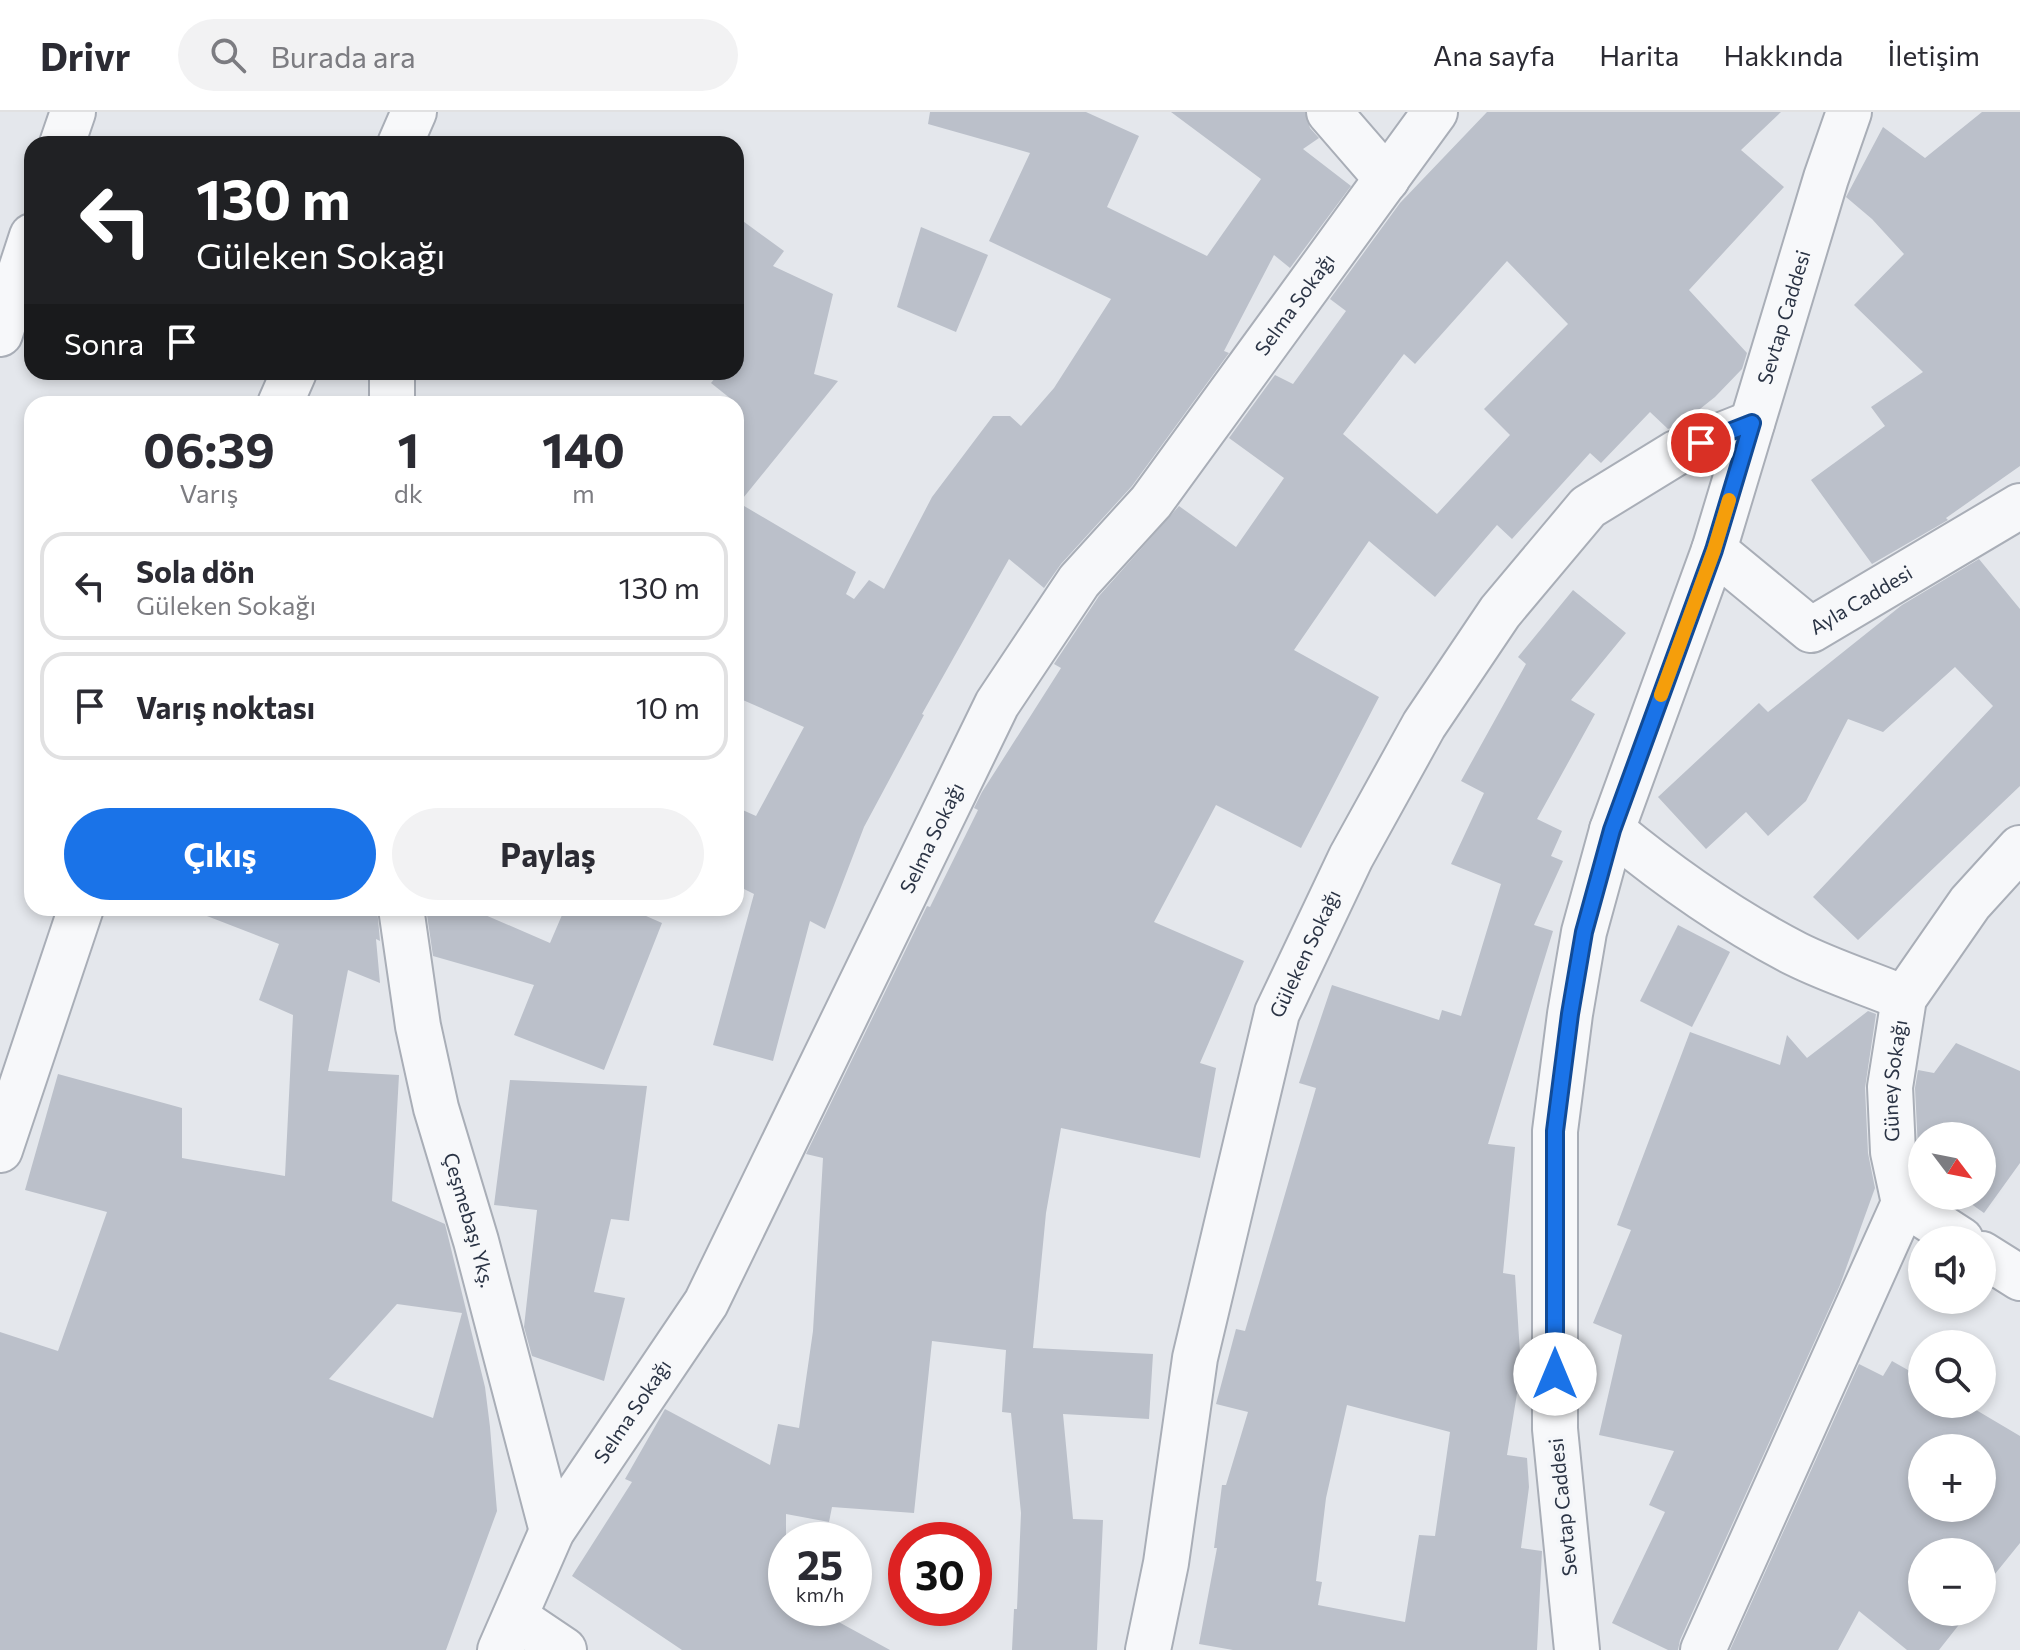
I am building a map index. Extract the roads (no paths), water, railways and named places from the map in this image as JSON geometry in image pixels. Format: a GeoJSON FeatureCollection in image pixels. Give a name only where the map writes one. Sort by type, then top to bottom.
{"type":"FeatureCollection","features":[{"type":"Feature","properties":{"kind":"street"},"geometry":{"type":"LineString","coordinates":[[65,136],[73,112]]}},
{"type":"Feature","properties":{"kind":"street"},"geometry":{"type":"LineString","coordinates":[[404,136],[414,112]]}},
{"type":"Feature","properties":{"kind":"street"},"geometry":{"type":"LineString","coordinates":[[1329,112],[1387,179]]}},
{"type":"Feature","properties":{"kind":"street","name":"Selma Sokağı"},"geometry":{"type":"LineString","coordinates":[[508,1633],[552,1531],[706,1303],[997,704],[1079,581],[1151,502],[1435,112]]}},
{"type":"Feature","properties":{"kind":"street","name":"Sevtap Caddesi"},"geometry":{"type":"LineString","coordinates":[[1577,1650],[1555,1429],[1555,1131],[1584,932],[1612,830],[1714,550],[1826,178],[1849,112]]}},
{"type":"Feature","properties":{"kind":"street"},"geometry":{"type":"LineString","coordinates":[[0,334],[24,260]]}},
{"type":"Feature","properties":{"kind":"street","name":"Güleken Sokağı"},"geometry":{"type":"LineString","coordinates":[[1148,1650],[1166,1563],[1195,1358],[1277,1013],[1351,857],[1424,725],[1500,612],[1588,507],[1676,453],[1752,423]]}},
{"type":"Feature","properties":{"kind":"street","name":"Ayla Caddesi"},"geometry":{"type":"LineString","coordinates":[[1714,550],[1811,630],[2020,506]]}},
{"type":"Feature","properties":{"kind":"street","name":"Güney Sokağı"},"geometry":{"type":"LineString","coordinates":[[1612,830],[1700,898],[1796,954],[1904,998],[1890,1087],[1893,1152],[1904,1203]]}},
{"type":"Feature","properties":{"kind":"street"},"geometry":{"type":"LineString","coordinates":[[1904,998],[1970,903],[2020,848]]}},
{"type":"Feature","properties":{"kind":"street"},"geometry":{"type":"LineString","coordinates":[[0,1150],[78,916]]}},
{"type":"Feature","properties":{"kind":"street","name":"Çeşmebaşı Ykş."},"geometry":{"type":"LineString","coordinates":[[402,916],[418,1026],[436,1108],[476,1241],[552,1531]]}},
{"type":"Feature","properties":{"kind":"street"},"geometry":{"type":"LineString","coordinates":[[1703,1650],[1904,1203],[1939,1226]]}},
{"type":"Feature","properties":{"kind":"street"},"geometry":{"type":"LineString","coordinates":[[1996,1263],[2020,1278]]}},
{"type":"Feature","properties":{"kind":"street"},"geometry":{"type":"LineString","coordinates":[[508,1633],[564,1650]]}}]}
